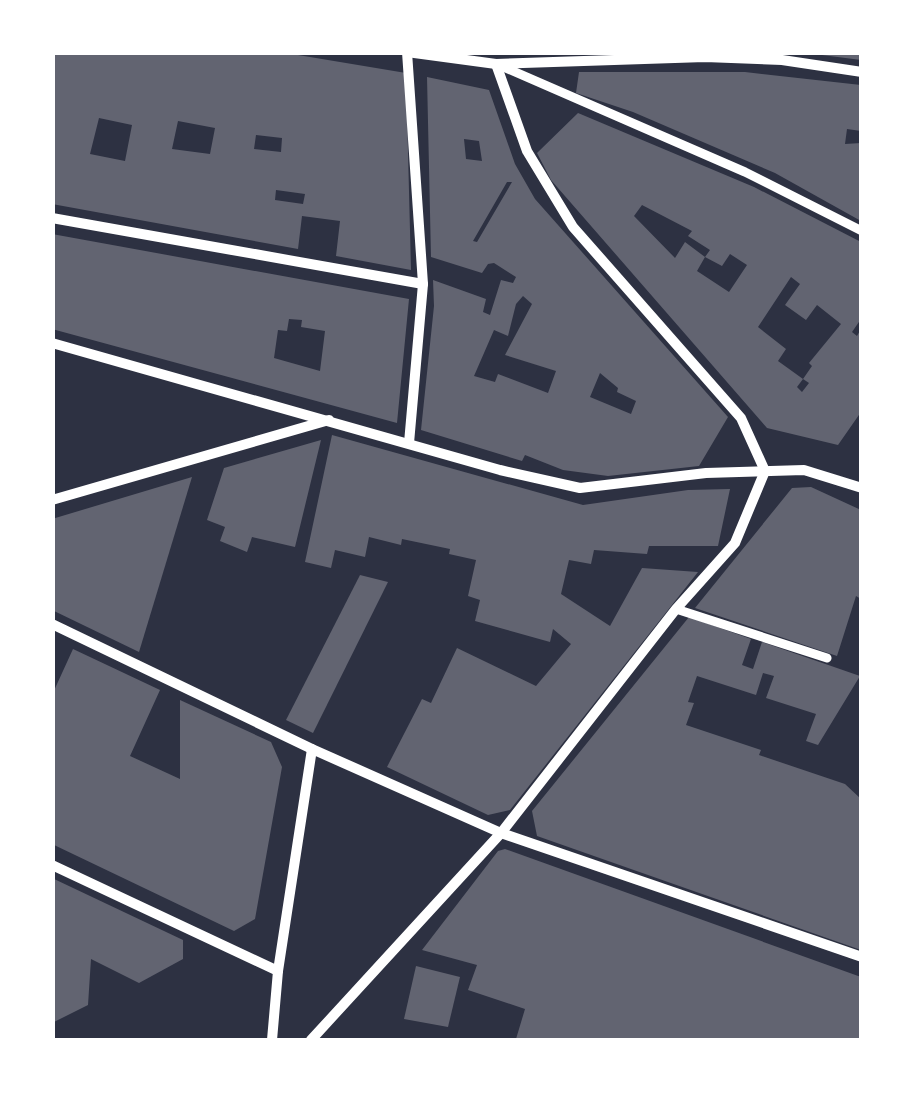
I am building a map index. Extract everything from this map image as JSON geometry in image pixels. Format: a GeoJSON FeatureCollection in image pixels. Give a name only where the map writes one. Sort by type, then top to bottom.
{"type":"FeatureCollection","features":[{"type":"Feature","properties":{"kind":"street"},"geometry":{"type":"LineString","coordinates":[[409,443],[424,284],[407,52],[496,64],[705,56],[782,60],[862,72]]}},
{"type":"Feature","properties":{"kind":"street"},"geometry":{"type":"LineString","coordinates":[[496,64],[745,172],[862,231]]}},
{"type":"Feature","properties":{"kind":"street"},"geometry":{"type":"LineString","coordinates":[[312,1040],[501,834],[676,609],[736,543],[764,470],[741,418],[573,227],[527,151],[496,64]]}},
{"type":"Feature","properties":{"kind":"street"},"geometry":{"type":"LineString","coordinates":[[52,218],[424,284]]}},
{"type":"Feature","properties":{"kind":"street"},"geometry":{"type":"LineString","coordinates":[[52,343],[500,470],[580,488],[706,473],[804,470],[862,488]]}},
{"type":"Feature","properties":{"kind":"street"},"geometry":{"type":"LineString","coordinates":[[52,500],[330,420]]}},
{"type":"Feature","properties":{"kind":"street"},"geometry":{"type":"LineString","coordinates":[[676,609],[827,658]]}},
{"type":"Feature","properties":{"kind":"street"},"geometry":{"type":"LineString","coordinates":[[52,624],[312,749],[501,834],[862,957]]}},
{"type":"Feature","properties":{"kind":"street"},"geometry":{"type":"LineString","coordinates":[[272,1040],[278,971],[312,749]]}},
{"type":"Feature","properties":{"kind":"street"},"geometry":{"type":"LineString","coordinates":[[52,865],[278,971]]}},
{"type":"Feature","properties":{"kind":"building"},"geometry":{"type":"Polygon","coordinates":[[[52,52],[280,52],[406,73],[411,270],[336,256],[340,221],[302,216],[298,249],[52,204],[52,52]],[[99,118],[90,154],[125,161],[132,125],[99,118]],[[178,121],[172,149],[210,154],[215,128],[178,121]],[[256,135],[254,149],[281,152],[282,138],[256,135]],[[276,190],[275,200],[303,204],[305,194],[276,190]]]}},
{"type":"Feature","properties":{"kind":"building"},"geometry":{"type":"Polygon","coordinates":[[[861,52],[861,60],[822,55],[861,52]]]}},
{"type":"Feature","properties":{"kind":"building"},"geometry":{"type":"Polygon","coordinates":[[[579,72],[745,72],[861,85],[861,131],[847,129],[845,144],[861,143],[861,221],[775,173],[633,112],[576,93],[579,72]]]}},
{"type":"Feature","properties":{"kind":"building"},"geometry":{"type":"Polygon","coordinates":[[[427,77],[489,90],[515,164],[535,199],[728,417],[699,466],[608,476],[563,470],[525,455],[522,461],[421,430],[434,306],[433,280],[486,299],[483,312],[490,315],[501,280],[513,283],[516,277],[494,263],[488,264],[482,273],[431,257],[427,77]],[[464,139],[466,159],[482,161],[479,141],[464,139]],[[507,182],[473,241],[477,242],[512,182],[507,182]],[[523,296],[516,304],[508,336],[494,330],[474,376],[495,382],[498,374],[548,393],[556,371],[505,355],[532,304],[523,296]],[[600,373],[590,397],[631,414],[636,401],[617,392],[618,388],[600,373]]]}},
{"type":"Feature","properties":{"kind":"building"},"geometry":{"type":"Polygon","coordinates":[[[578,113],[754,187],[861,242],[861,319],[852,332],[857,336],[861,329],[861,412],[838,445],[767,428],[551,180],[537,153],[578,113]],[[642,205],[634,216],[675,258],[685,242],[705,257],[710,250],[688,236],[692,231],[642,205]],[[730,254],[722,266],[705,257],[697,271],[729,292],[747,265],[730,254]],[[791,277],[758,327],[786,349],[778,361],[803,379],[812,366],[809,363],[841,324],[817,305],[806,320],[785,305],[800,284],[791,277]],[[803,379],[797,387],[802,392],[809,383],[803,379]]]}},
{"type":"Feature","properties":{"kind":"building"},"geometry":{"type":"Polygon","coordinates":[[[52,234],[409,299],[397,423],[52,329],[52,234]],[[289,319],[287,331],[278,330],[274,358],[320,371],[325,331],[301,327],[302,320],[289,319]]]}},
{"type":"Feature","properties":{"kind":"building"},"geometry":{"type":"Polygon","coordinates":[[[332,435],[583,505],[688,490],[730,489],[718,546],[649,546],[647,554],[594,550],[591,564],[569,560],[561,594],[610,626],[642,568],[698,572],[510,810],[488,815],[387,767],[422,699],[431,703],[457,648],[536,686],[571,644],[553,629],[550,642],[475,621],[480,600],[468,596],[476,560],[449,554],[450,549],[402,539],[401,545],[369,537],[365,557],[335,550],[331,568],[305,562],[332,435]]]}},
{"type":"Feature","properties":{"kind":"building"},"geometry":{"type":"Polygon","coordinates":[[[321,440],[295,547],[252,537],[247,552],[220,541],[225,527],[207,520],[224,468],[321,440]]]}},
{"type":"Feature","properties":{"kind":"building"},"geometry":{"type":"Polygon","coordinates":[[[192,477],[139,652],[52,610],[52,519],[192,477]]]}},
{"type":"Feature","properties":{"kind":"building"},"geometry":{"type":"Polygon","coordinates":[[[811,487],[861,510],[861,599],[856,596],[837,656],[695,608],[792,488],[811,487]]]}},
{"type":"Feature","properties":{"kind":"building"},"geometry":{"type":"Polygon","coordinates":[[[360,575],[388,582],[313,733],[286,720],[360,575]]]}},
{"type":"Feature","properties":{"kind":"building"},"geometry":{"type":"Polygon","coordinates":[[[689,617],[751,639],[742,665],[753,669],[762,642],[860,676],[818,745],[806,741],[816,714],[766,698],[774,676],[763,673],[756,695],[697,676],[688,702],[694,703],[686,725],[845,784],[861,799],[861,950],[537,836],[532,811],[689,617]]]}},
{"type":"Feature","properties":{"kind":"building"},"geometry":{"type":"Polygon","coordinates":[[[73,649],[160,690],[130,756],[180,779],[180,700],[271,742],[282,767],[255,919],[234,931],[52,844],[52,695],[73,649]]]}},
{"type":"Feature","properties":{"kind":"building"},"geometry":{"type":"Polygon","coordinates":[[[505,849],[861,977],[861,1040],[516,1039],[525,1009],[468,990],[477,965],[422,950],[498,851],[505,849]]]}},
{"type":"Feature","properties":{"kind":"building"},"geometry":{"type":"Polygon","coordinates":[[[52,878],[183,940],[183,959],[139,983],[91,959],[88,1005],[52,1023],[52,878]]]}},
{"type":"Feature","properties":{"kind":"building"},"geometry":{"type":"Polygon","coordinates":[[[416,966],[460,977],[448,1027],[404,1019],[416,966]]]}}]}
